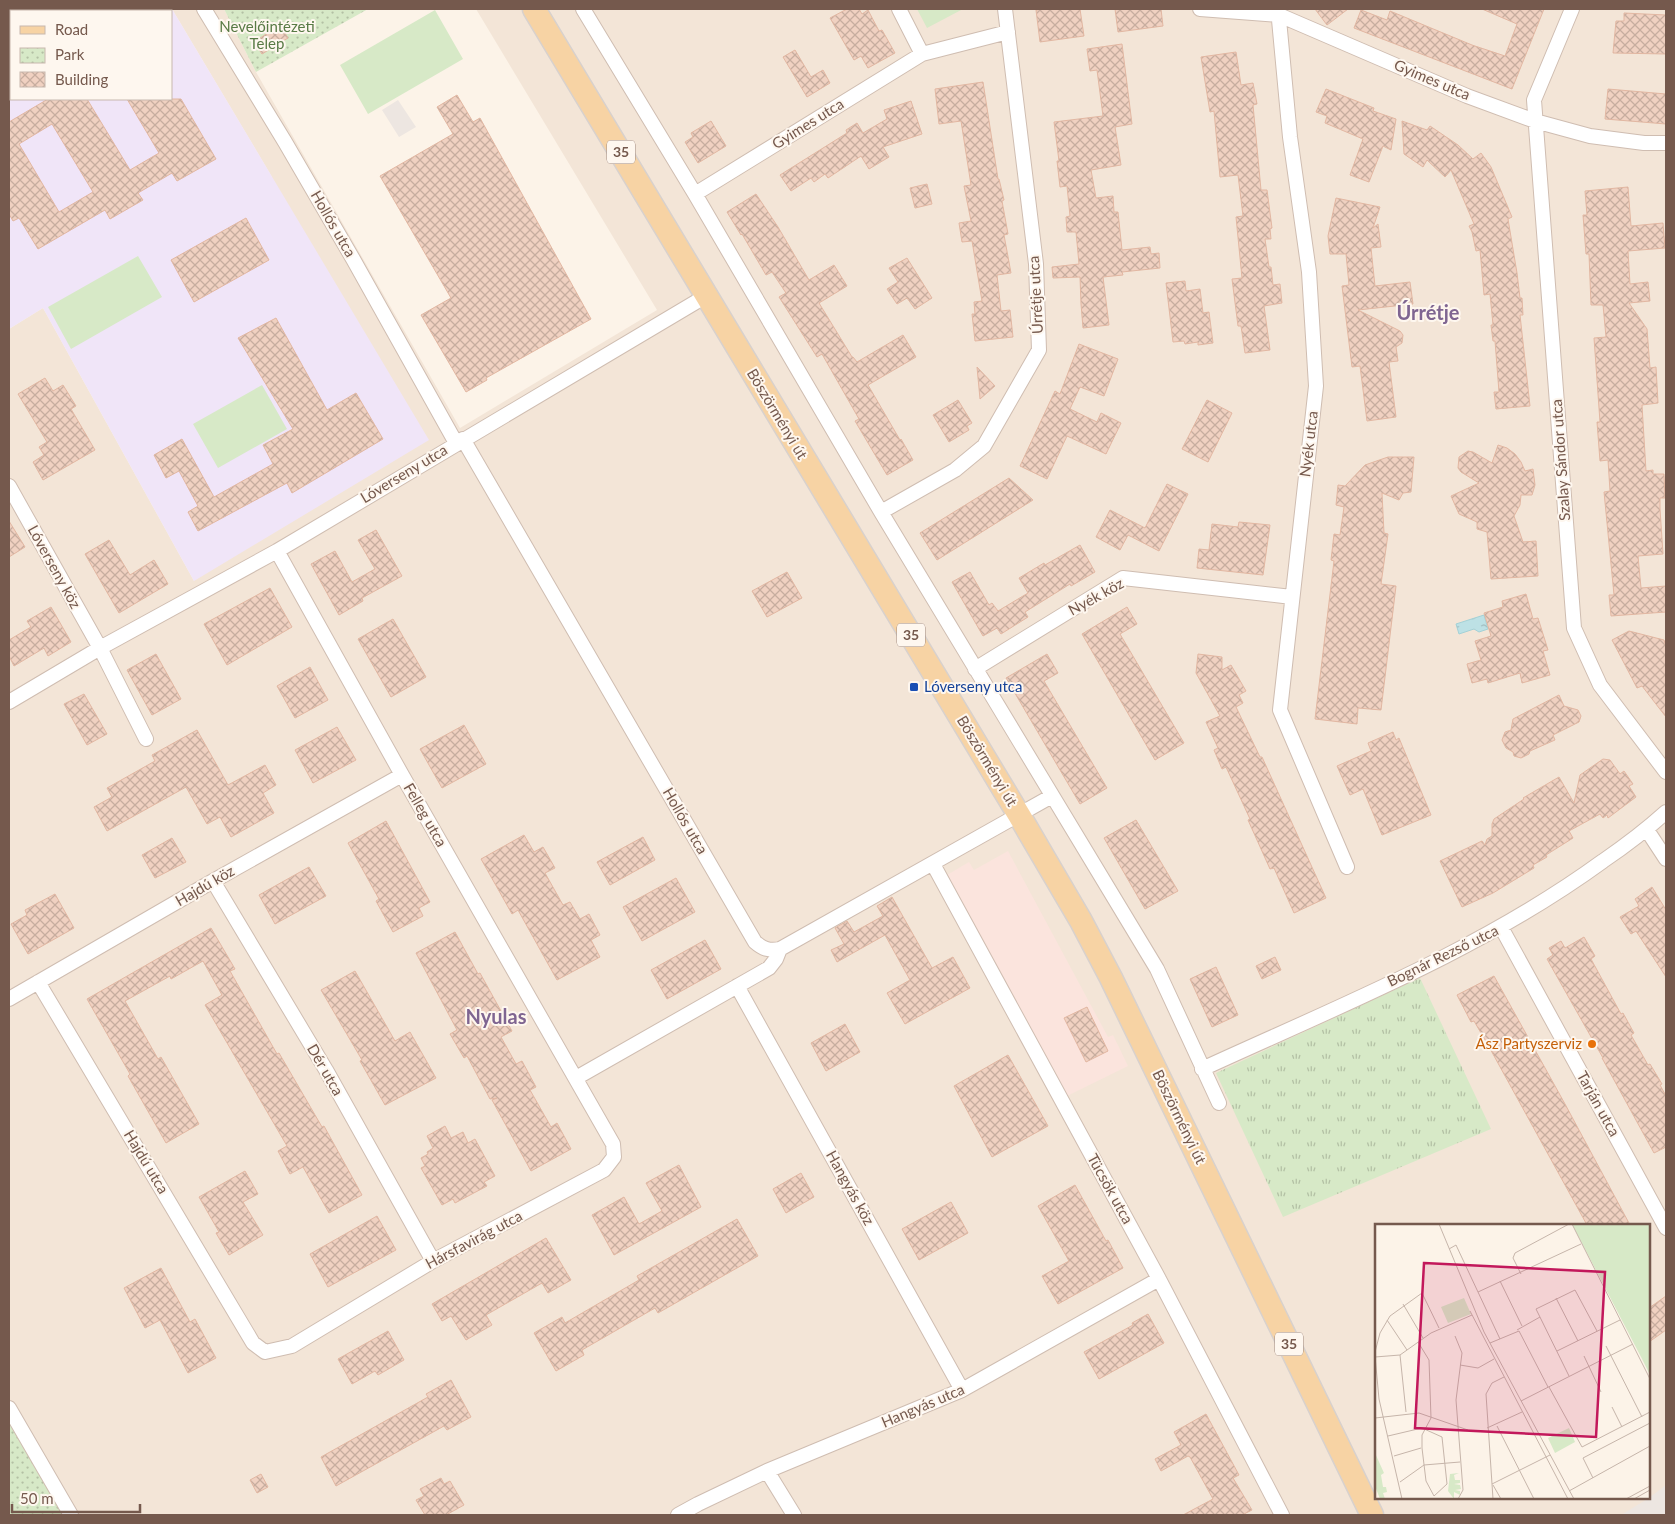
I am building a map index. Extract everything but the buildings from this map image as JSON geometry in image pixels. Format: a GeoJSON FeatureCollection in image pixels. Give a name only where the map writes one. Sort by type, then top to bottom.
{"type":"FeatureCollection","features":[{"type":"Feature","properties":{"kind":"main road","name":"Böszörményi út"},"geometry":{"type":"LineString","coordinates":[[534,9],[1081,921],[1111,978],[1372,1515]]}},
{"type":"Feature","properties":{"kind":"street","name":"Hollós utca"},"geometry":{"type":"LineString","coordinates":[[204,9],[224,39],[755,942],[765,950],[780,949]]}},
{"type":"Feature","properties":{"kind":"street"},"geometry":{"type":"LineString","coordinates":[[583,9],[881,512],[1157,969],[1218,1103]]}},
{"type":"Feature","properties":{"kind":"street"},"geometry":{"type":"LineString","coordinates":[[899,9],[922,54]]}},
{"type":"Feature","properties":{"kind":"street","name":"Úrrétje utca"},"geometry":{"type":"LineString","coordinates":[[881,512],[955,470],[984,446],[1039,350],[1036,264],[1005,9]]}},
{"type":"Feature","properties":{"kind":"street","name":"Gyimes utca"},"geometry":{"type":"LineString","coordinates":[[1200,9],[1278,12],[1467,96],[1535,121],[1590,136],[1644,143],[1666,143]]}},
{"type":"Feature","properties":{"kind":"street","name":"Szalay Sándor utca"},"geometry":{"type":"LineString","coordinates":[[1572,9],[1534,100],[1574,628],[1600,684],[1666,772]]}},
{"type":"Feature","properties":{"kind":"street","name":"Nyék utca"},"geometry":{"type":"LineString","coordinates":[[1278,12],[1290,137],[1309,272],[1316,386],[1280,710],[1347,867]]}},
{"type":"Feature","properties":{"kind":"street","name":"Gyimes utca"},"geometry":{"type":"LineString","coordinates":[[694,194],[922,54],[1008,32]]}},
{"type":"Feature","properties":{"kind":"street","name":"Lóverseny utca"},"geometry":{"type":"LineString","coordinates":[[9,702],[100,648],[277,551],[706,296]]}},
{"type":"Feature","properties":{"kind":"street","name":"Lóverseny köz"},"geometry":{"type":"LineString","coordinates":[[9,486],[100,648]]}},
{"type":"Feature","properties":{"kind":"street","name":"Felleg utca"},"geometry":{"type":"LineString","coordinates":[[277,551],[402,775],[576,1078]]}},
{"type":"Feature","properties":{"kind":"street","name":"Nyék köz"},"geometry":{"type":"LineString","coordinates":[[975,669],[1123,578],[1292,597]]}},
{"type":"Feature","properties":{"kind":"street"},"geometry":{"type":"LineString","coordinates":[[100,648],[146,740]]}},
{"type":"Feature","properties":{"kind":"street","name":"Hajdú köz"},"geometry":{"type":"LineString","coordinates":[[9,999],[402,775]]}},
{"type":"Feature","properties":{"kind":"street"},"geometry":{"type":"LineString","coordinates":[[576,1078],[769,968],[776,959],[780,949],[1052,796]]}},
{"type":"Feature","properties":{"kind":"street","name":"Bognár Rezső utca"},"geometry":{"type":"LineString","coordinates":[[1202,1068],[1425,966],[1501,927],[1575,882],[1647,830],[1666,812]]}},
{"type":"Feature","properties":{"kind":"street"},"geometry":{"type":"LineString","coordinates":[[1647,830],[1666,859]]}},
{"type":"Feature","properties":{"kind":"street","name":"Tücsök utca"},"geometry":{"type":"LineString","coordinates":[[933,864],[1159,1279],[1282,1515]]}},
{"type":"Feature","properties":{"kind":"street","name":"Dér utca"},"geometry":{"type":"LineString","coordinates":[[213,881],[326,1070],[433,1261]]}},
{"type":"Feature","properties":{"kind":"street","name":"Tarján utca"},"geometry":{"type":"LineString","coordinates":[[1501,927],[1666,1228]]}},
{"type":"Feature","properties":{"kind":"street","name":"Hajdú utca"},"geometry":{"type":"LineString","coordinates":[[38,982],[253,1343]]}},
{"type":"Feature","properties":{"kind":"street","name":"Hangyás köz"},"geometry":{"type":"LineString","coordinates":[[737,986],[962,1390]]}},
{"type":"Feature","properties":{"kind":"street","name":"Hársfavirág utca"},"geometry":{"type":"LineString","coordinates":[[253,1343],[265,1352],[292,1346],[433,1261],[604,1170],[614,1157],[613,1144],[576,1078]]}},
{"type":"Feature","properties":{"kind":"street","name":"Hangyás utca"},"geometry":{"type":"LineString","coordinates":[[678,1515],[767,1471],[962,1390],[1159,1279]]}},
{"type":"Feature","properties":{"kind":"street"},"geometry":{"type":"LineString","coordinates":[[9,1408],[71,1515]]}},
{"type":"Feature","properties":{"kind":"street"},"geometry":{"type":"LineString","coordinates":[[767,1471],[794,1515]]}},
{"type":"Feature","properties":{"kind":"shaded area"},"geometry":{"type":"Polygon","coordinates":[[[9,9],[172,9],[429,440],[194,581],[43,308],[9,329],[9,9]]]}},
{"type":"Feature","properties":{"kind":"shaded area"},"geometry":{"type":"Polygon","coordinates":[[[172,9],[224,9],[256,72],[460,428],[657,310],[476,9],[1666,9],[1666,1515],[63,1515],[9,1422],[9,329],[43,308],[194,581],[272,177],[172,9]]]}},
{"type":"Feature","properties":{"kind":"shaded area"},"geometry":{"type":"Polygon","coordinates":[[[398,100],[416,127],[399,137],[382,110],[398,100]]]}},
{"type":"Feature","properties":{"kind":"shaded area"},"geometry":{"type":"Polygon","coordinates":[[[1008,851],[1108,1037],[1113,1035],[1128,1066],[1065,1097],[947,875],[969,862],[974,870],[1008,851]]]}},
{"type":"Feature","properties":{"kind":"shaded area"},"geometry":{"type":"Polygon","coordinates":[[[1666,1485],[1666,1515],[1621,1515],[1650,1499],[1666,1485]]]}},
{"type":"Feature","properties":{"kind":"green space","name":"Nevelőintézeti Telep"},"geometry":{"type":"Polygon","coordinates":[[[224,9],[368,9],[256,72],[224,9]]]}},
{"type":"Feature","properties":{"kind":"green space"},"geometry":{"type":"Polygon","coordinates":[[[917,9],[963,9],[927,28],[917,9]]]}},
{"type":"Feature","properties":{"kind":"green space"},"geometry":{"type":"Polygon","coordinates":[[[435,10],[463,59],[368,114],[340,65],[435,10]]]}},
{"type":"Feature","properties":{"kind":"green space"},"geometry":{"type":"Polygon","coordinates":[[[138,256],[162,297],[71,349],[48,307],[138,256]]]}},
{"type":"Feature","properties":{"kind":"green space"},"geometry":{"type":"Polygon","coordinates":[[[262,385],[287,429],[218,468],[193,424],[262,385]]]}},
{"type":"Feature","properties":{"kind":"green space"},"geometry":{"type":"Polygon","coordinates":[[[1420,978],[1491,1129],[1283,1217],[1216,1073],[1420,978]]]}},
{"type":"Feature","properties":{"kind":"green space"},"geometry":{"type":"Polygon","coordinates":[[[9,1422],[63,1515],[9,1515],[9,1422]]]}},
{"type":"Feature","properties":{"kind":"water"},"geometry":{"type":"Polygon","coordinates":[[[1484,615],[1488,629],[1479,632],[1474,629],[1459,634],[1456,624],[1484,615]]]}},
{"type":"Feature","properties":{"kind":"place","name":"Lóverseny utca"},"geometry":{"type":"Point","coordinates":[914,687]}},
{"type":"Feature","properties":{"kind":"place","name":"Ász Partyszerviz"},"geometry":{"type":"Point","coordinates":[1592,1044]}},
{"type":"Feature","properties":{"kind":"district","name":"Úrrétje"},"geometry":{"type":"Point","coordinates":[1428,313]}},
{"type":"Feature","properties":{"kind":"district","name":"Nyulas"},"geometry":{"type":"Point","coordinates":[496,1017]}}]}
